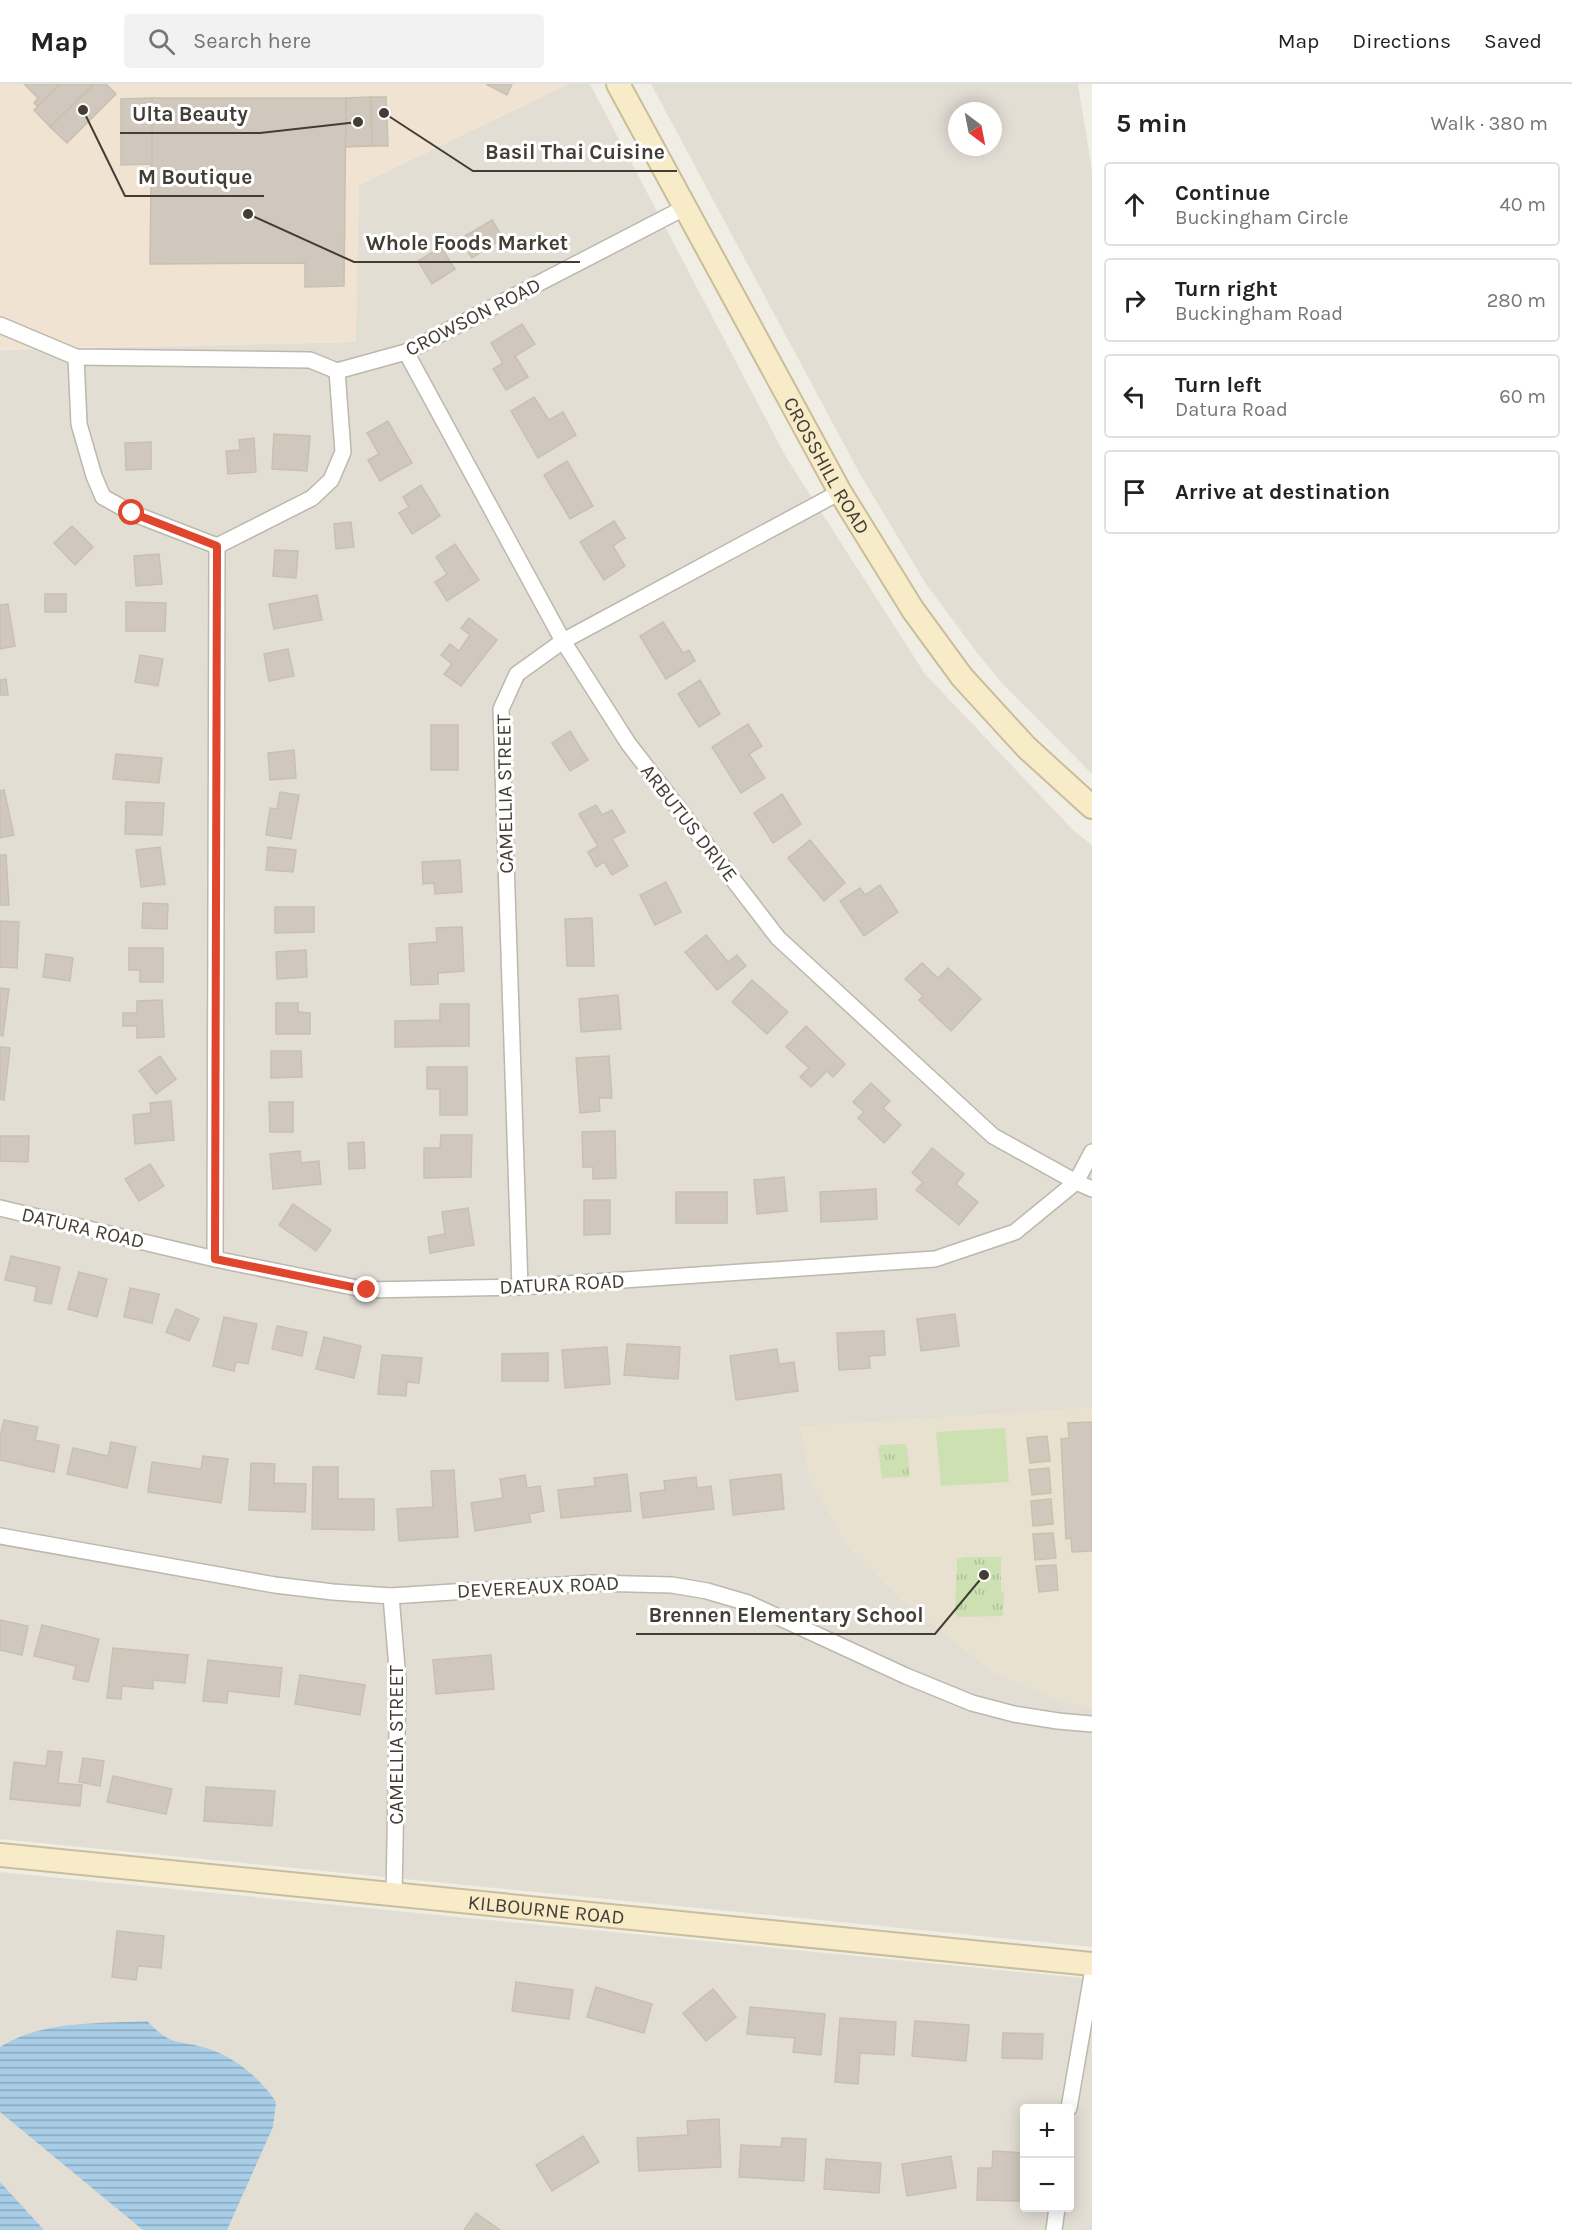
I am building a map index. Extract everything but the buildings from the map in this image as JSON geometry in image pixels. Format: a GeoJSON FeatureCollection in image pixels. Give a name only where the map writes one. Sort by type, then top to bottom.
{"type":"FeatureCollection","features":[{"type":"Feature","properties":{"kind":"street","name":"CROSSHILL ROAD"},"geometry":{"type":"LineString","coordinates":[[618,84],[840,492],[913,610],[962,677],[1028,748],[1092,807]]}},
{"type":"Feature","properties":{"kind":"street","name":"CROWSON ROAD"},"geometry":{"type":"LineString","coordinates":[[337,371],[406,352],[686,207]]}},
{"type":"Feature","properties":{"kind":"street"},"geometry":{"type":"LineString","coordinates":[[0,326],[76,357],[310,360],[337,371],[342,452],[331,480],[312,498],[217,546],[132,513],[103,497],[94,476],[79,424],[76,357]]}},
{"type":"Feature","properties":{"kind":"street","name":"ARBUTUS DRIVE"},"geometry":{"type":"LineString","coordinates":[[406,352],[563,641],[628,743],[778,938],[993,1136],[1092,1189]]}},
{"type":"Feature","properties":{"kind":"street","name":"CAMELLIA STREET"},"geometry":{"type":"LineString","coordinates":[[520,1287],[501,709],[517,674],[563,641],[840,492]]}},
{"type":"Feature","properties":{"kind":"street"},"geometry":{"type":"LineString","coordinates":[[215,1259],[217,546]]}},
{"type":"Feature","properties":{"kind":"street","name":"DATURA ROAD"},"geometry":{"type":"LineString","coordinates":[[0,1208],[215,1259],[367,1290],[520,1287],[935,1259],[1015,1232],[1076,1182],[1092,1152]]}},
{"type":"Feature","properties":{"kind":"street","name":"DEVEREAUX ROAD"},"geometry":{"type":"LineString","coordinates":[[0,1536],[275,1585],[333,1592],[391,1596],[637,1582],[684,1587],[748,1602],[906,1676],[972,1703],[1014,1714],[1092,1724]]}},
{"type":"Feature","properties":{"kind":"street","name":"CAMELLIA STREET"},"geometry":{"type":"LineString","coordinates":[[391,1596],[398,1680],[394,1895]]}},
{"type":"Feature","properties":{"kind":"street","name":"KILBOURNE ROAD"},"geometry":{"type":"LineString","coordinates":[[0,1855],[1092,1964]]}},
{"type":"Feature","properties":{"kind":"street"},"geometry":{"type":"LineString","coordinates":[[1070,2104],[1092,1975]]}},
{"type":"Feature","properties":{"kind":"street"},"geometry":{"type":"LineString","coordinates":[[1054,2230],[1056,2212]]}},
{"type":"Feature","properties":{"kind":"shaded area"},"geometry":{"type":"Polygon","coordinates":[[[0,84],[568,84],[359,185],[356,342],[0,349],[0,84]]]}},
{"type":"Feature","properties":{"kind":"shaded area"},"geometry":{"type":"Polygon","coordinates":[[[568,84],[590,84],[786,457],[925,674],[1074,831],[1092,845],[1092,1408],[801,1427],[810,1479],[851,1550],[902,1600],[995,1673],[1063,1701],[1092,1708],[1092,1947],[0,1839],[0,350],[355,342],[359,185],[568,84]]]}},
{"type":"Feature","properties":{"kind":"shaded area"},"geometry":{"type":"Polygon","coordinates":[[[651,84],[1078,84],[1092,171],[1092,774],[1002,683],[926,584],[860,474],[651,84]]]}},
{"type":"Feature","properties":{"kind":"shaded area"},"geometry":{"type":"Polygon","coordinates":[[[1092,1408],[1092,1708],[1063,1701],[995,1673],[902,1600],[851,1550],[810,1479],[800,1427],[1092,1408]]]}},
{"type":"Feature","properties":{"kind":"shaded area"},"geometry":{"type":"Polygon","coordinates":[[[0,1872],[1092,1979],[1092,2230],[0,2230],[0,1872]]]}},
{"type":"Feature","properties":{"kind":"green space"},"geometry":{"type":"Polygon","coordinates":[[[1005,1428],[1009,1482],[941,1486],[936,1432],[1005,1428]]]}},
{"type":"Feature","properties":{"kind":"green space"},"geometry":{"type":"Polygon","coordinates":[[[904,1444],[907,1447],[910,1477],[882,1478],[878,1448],[881,1445],[904,1444]]]}},
{"type":"Feature","properties":{"kind":"green space"},"geometry":{"type":"Polygon","coordinates":[[[1001,1557],[1001,1591],[1004,1592],[1003,1616],[958,1617],[955,1614],[957,1559],[1001,1557]]]}},
{"type":"Feature","properties":{"kind":"water"},"geometry":{"type":"Polygon","coordinates":[[[147,2021],[168,2039],[206,2048],[236,2062],[262,2084],[276,2102],[273,2127],[227,2230],[143,2230],[0,2112],[0,2047],[17,2038],[52,2028],[90,2023],[147,2021]]]}},
{"type":"Feature","properties":{"kind":"water"},"geometry":{"type":"Polygon","coordinates":[[[0,2182],[44,2230],[0,2230],[0,2182]]]}},
{"type":"Feature","properties":{"kind":"place","name":"M Boutique"},"geometry":{"type":"Point","coordinates":[83,110]}},
{"type":"Feature","properties":{"kind":"place","name":"Basil Thai Cuisine"},"geometry":{"type":"Point","coordinates":[384,113]}},
{"type":"Feature","properties":{"kind":"place","name":"Ulta Beauty"},"geometry":{"type":"Point","coordinates":[358,122]}},
{"type":"Feature","properties":{"kind":"place","name":"Whole Foods Market"},"geometry":{"type":"Point","coordinates":[248,214]}},
{"type":"Feature","properties":{"kind":"place","name":"Brennen Elementary School"},"geometry":{"type":"Point","coordinates":[984,1575]}},
{"type":"Feature","properties":{"kind":"route"},"geometry":{"type":"LineString","coordinates":[[132,513],[217,546],[215,1259],[367,1290]]}}]}
